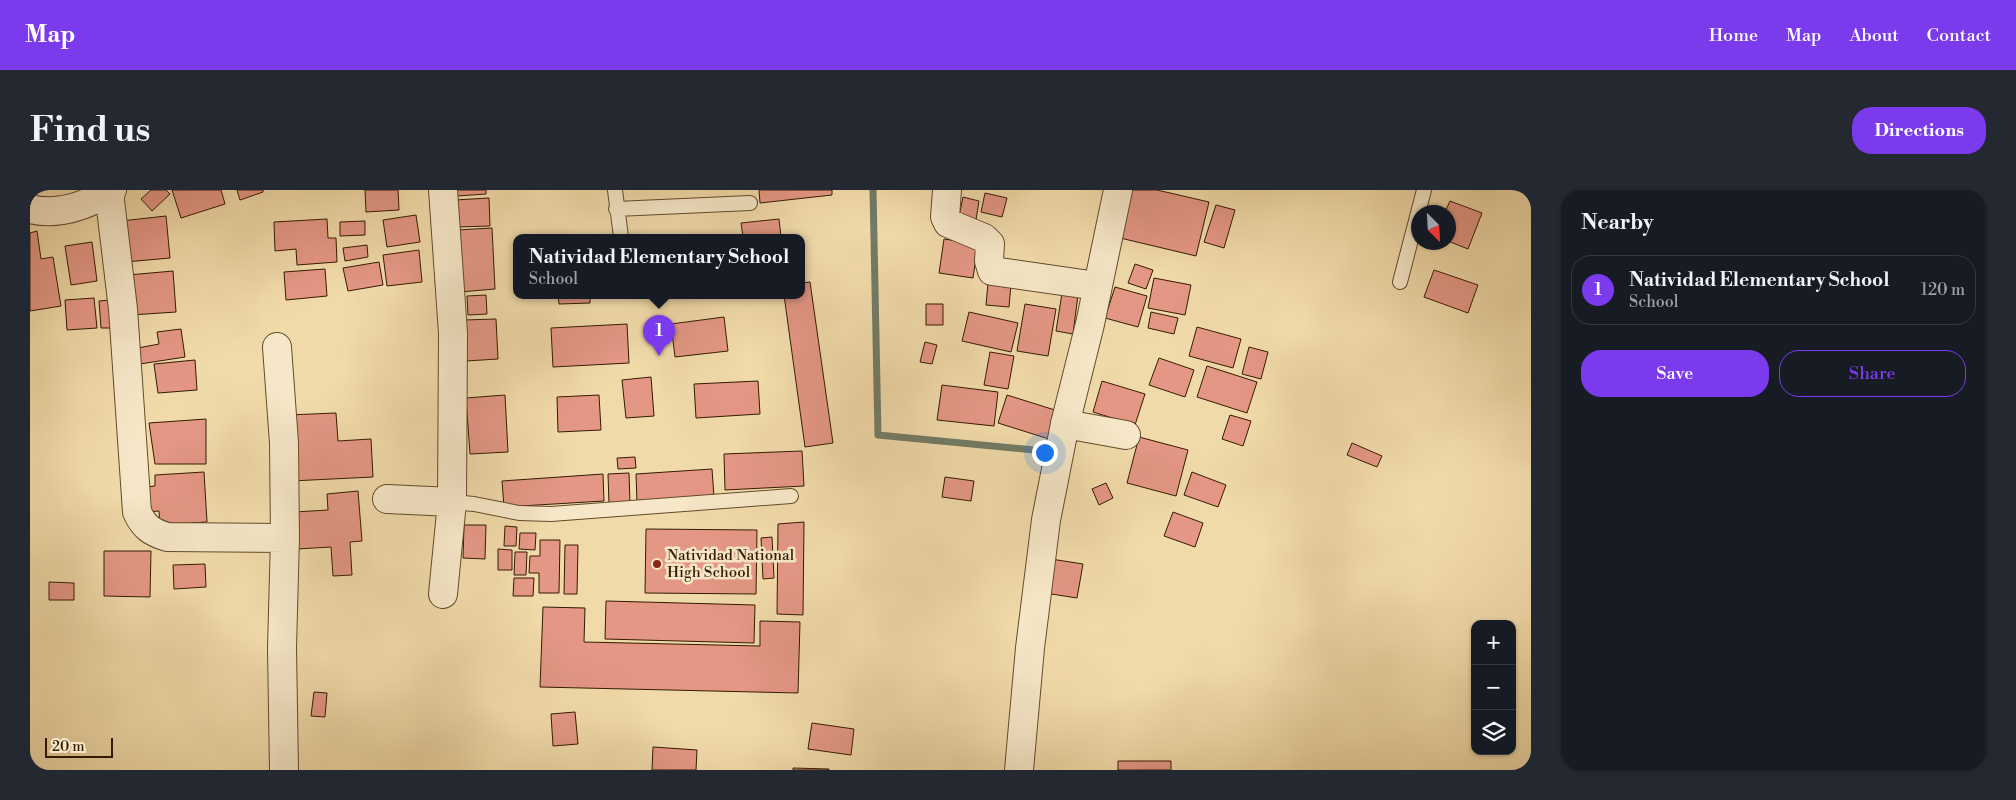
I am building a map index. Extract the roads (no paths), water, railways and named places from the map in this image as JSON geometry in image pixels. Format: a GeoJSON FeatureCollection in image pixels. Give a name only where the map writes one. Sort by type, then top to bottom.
{"type":"FeatureCollection","features":[{"type":"Feature","properties":{"kind":"street"},"geometry":{"type":"LineString","coordinates":[[443,594],[452,502],[453,333],[444,190]]}},
{"type":"Feature","properties":{"kind":"street"},"geometry":{"type":"LineString","coordinates":[[948,190],[946,217],[948,223],[984,238],[990,244],[989,261],[992,270],[1097,286]]}},
{"type":"Feature","properties":{"kind":"street"},"geometry":{"type":"LineString","coordinates":[[1019,770],[1030,648],[1046,520],[1065,424],[1090,324],[1118,190]]}},
{"type":"Feature","properties":{"kind":"street"},"geometry":{"type":"LineString","coordinates":[[30,210],[44,213],[70,209],[111,191],[123,309],[137,512],[143,524],[151,532],[167,537],[285,538]]}},
{"type":"Feature","properties":{"kind":"street"},"geometry":{"type":"LineString","coordinates":[[277,347],[284,443],[285,538],[282,648],[284,770]]}},
{"type":"Feature","properties":{"kind":"street"},"geometry":{"type":"LineString","coordinates":[[1065,424],[1126,435]]}},
{"type":"Feature","properties":{"kind":"street"},"geometry":{"type":"LineString","coordinates":[[387,499],[452,502]]}},
{"type":"Feature","properties":{"kind":"lane"},"geometry":{"type":"LineString","coordinates":[[616,190],[616,209],[620,234]]}},
{"type":"Feature","properties":{"kind":"lane"},"geometry":{"type":"LineString","coordinates":[[1400,282],[1424,190]]}},
{"type":"Feature","properties":{"kind":"lane"},"geometry":{"type":"LineString","coordinates":[[616,209],[750,203]]}},
{"type":"Feature","properties":{"kind":"lane"},"geometry":{"type":"LineString","coordinates":[[452,502],[474,504],[519,513],[551,514],[791,496]]}},
{"type":"Feature","properties":{"kind":"waterway"},"geometry":{"type":"LineString","coordinates":[[873,190],[878,435],[1055,452]]}},
{"type":"Feature","properties":{"kind":"place","name":"Natividad Elementary School"},"geometry":{"type":"Point","coordinates":[659,356]}},
{"type":"Feature","properties":{"kind":"place","name":"Natividad National High School"},"geometry":{"type":"Point","coordinates":[657,564]}}]}
